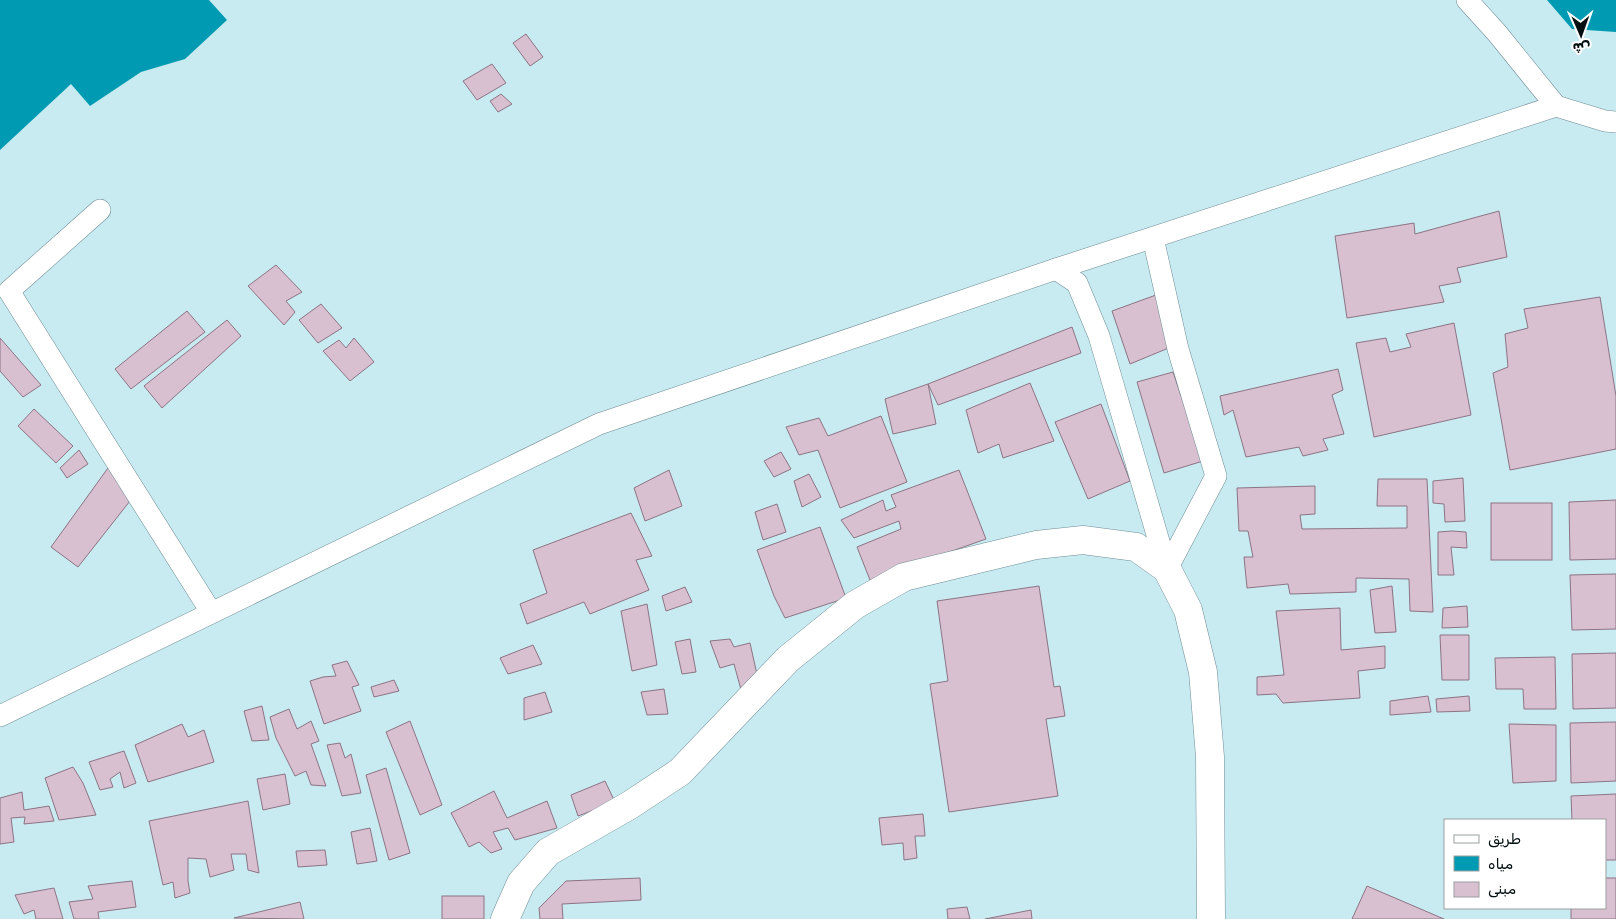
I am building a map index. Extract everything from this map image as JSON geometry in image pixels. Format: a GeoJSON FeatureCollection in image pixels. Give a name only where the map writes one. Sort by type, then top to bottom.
{"type":"FeatureCollection","features":[{"type":"Feature","properties":{"kind":"main road"},"geometry":{"type":"LineString","coordinates":[[505,919],[521,883],[548,852],[630,805],[680,772],[788,659],[855,605],[904,577],[1036,545],[1083,540],[1136,547],[1167,570],[1188,610],[1203,672],[1210,757],[1211,919]]}},
{"type":"Feature","properties":{"kind":"street"},"geometry":{"type":"LineString","coordinates":[[1466,0],[1497,33],[1556,106],[1605,122],[1616,122]]}},
{"type":"Feature","properties":{"kind":"street"},"geometry":{"type":"LineString","coordinates":[[0,716],[599,424],[1056,270],[1556,106]]}},
{"type":"Feature","properties":{"kind":"street"},"geometry":{"type":"LineString","coordinates":[[100,210],[9,291],[212,612]]}},
{"type":"Feature","properties":{"kind":"street"},"geometry":{"type":"LineString","coordinates":[[1153,238],[1178,349],[1216,476],[1167,570]]}},
{"type":"Feature","properties":{"kind":"street"},"geometry":{"type":"LineString","coordinates":[[1056,270],[1077,283],[1099,336],[1167,570]]}},
{"type":"Feature","properties":{"kind":"water"},"geometry":{"type":"Polygon","coordinates":[[[0,0],[209,0],[227,20],[185,59],[141,72],[90,106],[71,84],[0,150],[0,0]]]}},
{"type":"Feature","properties":{"kind":"water"},"geometry":{"type":"Polygon","coordinates":[[[1547,0],[1616,0],[1616,32],[1572,29],[1547,0]]]}},
{"type":"Feature","properties":{"kind":"building"},"geometry":{"type":"Polygon","coordinates":[[[526,34],[543,57],[530,66],[513,43],[526,34]]]}},
{"type":"Feature","properties":{"kind":"building"},"geometry":{"type":"Polygon","coordinates":[[[492,64],[506,83],[477,100],[463,81],[492,64]]]}},
{"type":"Feature","properties":{"kind":"building"},"geometry":{"type":"Polygon","coordinates":[[[501,94],[512,104],[498,112],[490,101],[501,94]]]}},
{"type":"Feature","properties":{"kind":"building"},"geometry":{"type":"Polygon","coordinates":[[[1499,211],[1507,257],[1457,268],[1461,282],[1439,286],[1444,302],[1347,318],[1335,236],[1414,223],[1415,234],[1499,211]]]}},
{"type":"Feature","properties":{"kind":"building"},"geometry":{"type":"Polygon","coordinates":[[[276,265],[302,292],[286,301],[295,312],[284,325],[248,286],[276,265]]]}},
{"type":"Feature","properties":{"kind":"building"},"geometry":{"type":"Polygon","coordinates":[[[1156,295],[1171,347],[1130,364],[1112,311],[1156,295]]]}},
{"type":"Feature","properties":{"kind":"building"},"geometry":{"type":"Polygon","coordinates":[[[1600,297],[1616,396],[1616,449],[1510,470],[1493,373],[1508,367],[1505,334],[1528,328],[1524,309],[1600,297]]]}},
{"type":"Feature","properties":{"kind":"building"},"geometry":{"type":"Polygon","coordinates":[[[321,304],[342,328],[318,343],[299,320],[321,304]]]}},
{"type":"Feature","properties":{"kind":"building"},"geometry":{"type":"Polygon","coordinates":[[[187,311],[205,332],[131,389],[115,369],[187,311]]]}},
{"type":"Feature","properties":{"kind":"building"},"geometry":{"type":"Polygon","coordinates":[[[227,320],[241,336],[162,408],[144,386],[227,320]]]}},
{"type":"Feature","properties":{"kind":"building"},"geometry":{"type":"Polygon","coordinates":[[[1454,323],[1471,415],[1374,437],[1356,343],[1386,338],[1390,352],[1411,347],[1406,334],[1454,323]]]}},
{"type":"Feature","properties":{"kind":"building"},"geometry":{"type":"Polygon","coordinates":[[[1072,327],[1081,353],[938,405],[928,384],[1072,327]]]}},
{"type":"Feature","properties":{"kind":"building"},"geometry":{"type":"Polygon","coordinates":[[[0,338],[41,385],[23,397],[0,371],[0,338]]]}},
{"type":"Feature","properties":{"kind":"building"},"geometry":{"type":"Polygon","coordinates":[[[354,338],[374,362],[350,381],[323,351],[339,340],[346,348],[354,338]]]}},
{"type":"Feature","properties":{"kind":"building"},"geometry":{"type":"Polygon","coordinates":[[[1338,369],[1343,390],[1332,395],[1344,434],[1323,439],[1328,450],[1303,456],[1299,447],[1246,457],[1233,410],[1224,415],[1220,396],[1338,369]]]}},
{"type":"Feature","properties":{"kind":"building"},"geometry":{"type":"Polygon","coordinates":[[[1173,372],[1203,461],[1164,473],[1137,382],[1173,372]]]}},
{"type":"Feature","properties":{"kind":"building"},"geometry":{"type":"Polygon","coordinates":[[[1030,383],[1054,441],[1003,458],[999,444],[978,453],[966,410],[1030,383]]]}},
{"type":"Feature","properties":{"kind":"building"},"geometry":{"type":"Polygon","coordinates":[[[928,384],[936,424],[893,434],[885,399],[928,384]]]}},
{"type":"Feature","properties":{"kind":"building"},"geometry":{"type":"Polygon","coordinates":[[[1101,404],[1130,481],[1088,499],[1055,422],[1101,404]]]}},
{"type":"Feature","properties":{"kind":"building"},"geometry":{"type":"Polygon","coordinates":[[[34,409],[73,446],[56,463],[18,426],[34,409]]]}},
{"type":"Feature","properties":{"kind":"building"},"geometry":{"type":"Polygon","coordinates":[[[881,416],[907,482],[840,508],[818,450],[799,455],[786,427],[819,418],[828,436],[881,416]]]}},
{"type":"Feature","properties":{"kind":"building"},"geometry":{"type":"Polygon","coordinates":[[[79,450],[88,464],[67,478],[60,468],[79,450]]]}},
{"type":"Feature","properties":{"kind":"building"},"geometry":{"type":"Polygon","coordinates":[[[781,452],[791,469],[774,477],[764,461],[781,452]]]}},
{"type":"Feature","properties":{"kind":"building"},"geometry":{"type":"Polygon","coordinates":[[[108,468],[141,487],[78,567],[51,547],[108,468]]]}},
{"type":"Feature","properties":{"kind":"building"},"geometry":{"type":"Polygon","coordinates":[[[669,470],[682,506],[645,521],[634,488],[669,470]]]}},
{"type":"Feature","properties":{"kind":"building"},"geometry":{"type":"Polygon","coordinates":[[[959,470],[986,539],[870,580],[857,547],[901,529],[899,521],[854,538],[841,520],[883,500],[886,511],[896,507],[891,495],[959,470]]]}},
{"type":"Feature","properties":{"kind":"building"},"geometry":{"type":"Polygon","coordinates":[[[809,474],[821,497],[802,507],[794,481],[809,474]]]}},
{"type":"Feature","properties":{"kind":"building"},"geometry":{"type":"Polygon","coordinates":[[[1463,478],[1465,521],[1445,522],[1444,504],[1433,503],[1433,481],[1463,478]]]}},
{"type":"Feature","properties":{"kind":"building"},"geometry":{"type":"Polygon","coordinates":[[[1378,479],[1427,479],[1433,612],[1410,611],[1409,579],[1356,578],[1356,592],[1290,594],[1288,584],[1247,588],[1244,557],[1253,557],[1248,531],[1239,531],[1237,488],[1315,486],[1315,514],[1300,515],[1302,529],[1407,528],[1407,506],[1377,506],[1378,479]]]}},
{"type":"Feature","properties":{"kind":"building"},"geometry":{"type":"Polygon","coordinates":[[[1616,500],[1616,559],[1570,560],[1569,502],[1616,500]]]}},
{"type":"Feature","properties":{"kind":"building"},"geometry":{"type":"Polygon","coordinates":[[[1491,503],[1552,503],[1552,560],[1491,560],[1491,503]]]}},
{"type":"Feature","properties":{"kind":"building"},"geometry":{"type":"Polygon","coordinates":[[[777,504],[786,532],[763,540],[755,512],[777,504]]]}},
{"type":"Feature","properties":{"kind":"building"},"geometry":{"type":"Polygon","coordinates":[[[631,513],[652,556],[636,560],[649,590],[590,614],[584,602],[527,624],[520,604],[547,593],[533,550],[631,513]]]}},
{"type":"Feature","properties":{"kind":"building"},"geometry":{"type":"Polygon","coordinates":[[[820,527],[846,598],[785,618],[774,596],[757,550],[820,527]]]}},
{"type":"Feature","properties":{"kind":"building"},"geometry":{"type":"Polygon","coordinates":[[[1438,532],[1466,532],[1467,548],[1451,547],[1454,575],[1438,575],[1438,532]]]}},
{"type":"Feature","properties":{"kind":"building"},"geometry":{"type":"Polygon","coordinates":[[[1616,574],[1616,629],[1572,630],[1570,575],[1616,574]]]}},
{"type":"Feature","properties":{"kind":"building"},"geometry":{"type":"Polygon","coordinates":[[[1039,586],[1054,687],[1060,686],[1065,716],[1046,719],[1058,796],[949,812],[930,684],[948,681],[937,601],[1039,586]]]}},
{"type":"Feature","properties":{"kind":"building"},"geometry":{"type":"Polygon","coordinates":[[[1392,586],[1396,632],[1375,633],[1370,590],[1392,586]]]}},
{"type":"Feature","properties":{"kind":"building"},"geometry":{"type":"Polygon","coordinates":[[[685,587],[692,602],[666,611],[662,596],[685,587]]]}},
{"type":"Feature","properties":{"kind":"building"},"geometry":{"type":"Polygon","coordinates":[[[647,604],[657,665],[632,671],[621,611],[647,604]]]}},
{"type":"Feature","properties":{"kind":"building"},"geometry":{"type":"Polygon","coordinates":[[[1467,606],[1468,627],[1442,628],[1443,608],[1467,606]]]}},
{"type":"Feature","properties":{"kind":"building"},"geometry":{"type":"Polygon","coordinates":[[[1340,608],[1341,650],[1385,646],[1385,668],[1358,671],[1360,698],[1283,703],[1276,694],[1257,695],[1257,677],[1284,675],[1276,611],[1340,608]]]}},
{"type":"Feature","properties":{"kind":"building"},"geometry":{"type":"Polygon","coordinates":[[[1440,635],[1469,635],[1469,680],[1442,680],[1440,635]]]}},
{"type":"Feature","properties":{"kind":"building"},"geometry":{"type":"Polygon","coordinates":[[[690,639],[696,672],[682,674],[675,642],[690,639]]]}},
{"type":"Feature","properties":{"kind":"building"},"geometry":{"type":"Polygon","coordinates":[[[730,639],[734,647],[750,643],[760,688],[743,697],[734,664],[720,668],[710,641],[730,639]]]}},
{"type":"Feature","properties":{"kind":"building"},"geometry":{"type":"Polygon","coordinates":[[[533,645],[542,664],[508,674],[500,658],[533,645]]]}},
{"type":"Feature","properties":{"kind":"building"},"geometry":{"type":"Polygon","coordinates":[[[1616,653],[1616,708],[1573,709],[1572,654],[1616,653]]]}},
{"type":"Feature","properties":{"kind":"building"},"geometry":{"type":"Polygon","coordinates":[[[1555,657],[1556,709],[1524,709],[1523,689],[1496,689],[1495,658],[1555,657]]]}},
{"type":"Feature","properties":{"kind":"building"},"geometry":{"type":"Polygon","coordinates":[[[347,661],[359,685],[352,687],[361,711],[324,724],[310,681],[336,676],[332,665],[347,661]]]}},
{"type":"Feature","properties":{"kind":"building"},"geometry":{"type":"Polygon","coordinates":[[[394,680],[399,691],[374,697],[371,687],[394,680]]]}},
{"type":"Feature","properties":{"kind":"building"},"geometry":{"type":"Polygon","coordinates":[[[664,689],[668,714],[647,715],[641,692],[664,689]]]}},
{"type":"Feature","properties":{"kind":"building"},"geometry":{"type":"Polygon","coordinates":[[[545,692],[552,712],[524,720],[524,698],[545,692]]]}},
{"type":"Feature","properties":{"kind":"building"},"geometry":{"type":"Polygon","coordinates":[[[1428,696],[1431,712],[1390,715],[1390,701],[1428,696]]]}},
{"type":"Feature","properties":{"kind":"building"},"geometry":{"type":"Polygon","coordinates":[[[1469,696],[1470,711],[1437,712],[1436,699],[1469,696]]]}},
{"type":"Feature","properties":{"kind":"building"},"geometry":{"type":"Polygon","coordinates":[[[262,706],[269,740],[252,741],[244,711],[262,706]]]}},
{"type":"Feature","properties":{"kind":"building"},"geometry":{"type":"Polygon","coordinates":[[[289,709],[297,729],[311,721],[319,741],[311,744],[326,786],[311,785],[306,771],[295,776],[276,738],[270,717],[289,709]]]}},
{"type":"Feature","properties":{"kind":"building"},"geometry":{"type":"Polygon","coordinates":[[[410,721],[442,805],[420,815],[386,732],[410,721]]]}},
{"type":"Feature","properties":{"kind":"building"},"geometry":{"type":"Polygon","coordinates":[[[1616,722],[1616,781],[1571,783],[1570,723],[1616,722]]]}},
{"type":"Feature","properties":{"kind":"building"},"geometry":{"type":"Polygon","coordinates":[[[182,724],[188,737],[204,730],[214,762],[148,782],[135,745],[182,724]]]}},
{"type":"Feature","properties":{"kind":"building"},"geometry":{"type":"Polygon","coordinates":[[[1509,724],[1556,725],[1556,781],[1513,783],[1509,724]]]}},
{"type":"Feature","properties":{"kind":"building"},"geometry":{"type":"Polygon","coordinates":[[[340,743],[345,758],[351,754],[361,793],[342,796],[327,745],[340,743]]]}},
{"type":"Feature","properties":{"kind":"building"},"geometry":{"type":"Polygon","coordinates":[[[124,751],[136,783],[124,788],[120,772],[110,779],[113,787],[100,790],[89,762],[124,751]]]}},
{"type":"Feature","properties":{"kind":"building"},"geometry":{"type":"Polygon","coordinates":[[[73,767],[83,783],[96,815],[59,820],[45,778],[73,767]]]}},
{"type":"Feature","properties":{"kind":"building"},"geometry":{"type":"Polygon","coordinates":[[[386,768],[410,853],[389,860],[366,775],[386,768]]]}},
{"type":"Feature","properties":{"kind":"building"},"geometry":{"type":"Polygon","coordinates":[[[285,774],[290,804],[263,810],[257,779],[285,774]]]}},
{"type":"Feature","properties":{"kind":"building"},"geometry":{"type":"Polygon","coordinates":[[[605,781],[615,802],[578,816],[571,795],[605,781]]]}},
{"type":"Feature","properties":{"kind":"building"},"geometry":{"type":"Polygon","coordinates":[[[494,791],[507,818],[547,801],[557,828],[515,840],[508,828],[493,832],[502,849],[491,853],[479,842],[469,847],[451,813],[494,791]]]}},
{"type":"Feature","properties":{"kind":"building"},"geometry":{"type":"Polygon","coordinates":[[[22,792],[24,810],[49,806],[54,821],[24,824],[25,817],[11,818],[14,842],[0,844],[0,798],[22,792]]]}},
{"type":"Feature","properties":{"kind":"building"},"geometry":{"type":"Polygon","coordinates":[[[1616,794],[1616,860],[1606,860],[1606,819],[1572,819],[1571,796],[1616,794]]]}},
{"type":"Feature","properties":{"kind":"building"},"geometry":{"type":"Polygon","coordinates":[[[248,801],[259,873],[248,870],[246,854],[231,854],[234,870],[210,877],[206,859],[188,858],[190,893],[175,898],[173,882],[163,885],[149,821],[248,801]]]}},
{"type":"Feature","properties":{"kind":"building"},"geometry":{"type":"Polygon","coordinates":[[[923,814],[925,836],[915,836],[917,858],[904,860],[903,843],[882,845],[879,818],[923,814]]]}},
{"type":"Feature","properties":{"kind":"building"},"geometry":{"type":"Polygon","coordinates":[[[370,828],[377,861],[357,864],[351,832],[370,828]]]}},
{"type":"Feature","properties":{"kind":"building"},"geometry":{"type":"Polygon","coordinates":[[[325,850],[327,865],[298,867],[296,851],[325,850]]]}},
{"type":"Feature","properties":{"kind":"building"},"geometry":{"type":"Polygon","coordinates":[[[640,878],[641,900],[562,904],[563,919],[540,919],[539,908],[566,881],[640,878]]]}},
{"type":"Feature","properties":{"kind":"building"},"geometry":{"type":"Polygon","coordinates":[[[1606,878],[1616,878],[1616,919],[1571,919],[1571,909],[1606,909],[1606,878]]]}},
{"type":"Feature","properties":{"kind":"building"},"geometry":{"type":"Polygon","coordinates":[[[132,881],[136,907],[98,912],[99,919],[74,919],[69,902],[93,899],[88,886],[132,881]]]}},
{"type":"Feature","properties":{"kind":"building"},"geometry":{"type":"Polygon","coordinates":[[[1367,886],[1444,919],[1352,919],[1367,886]]]}},
{"type":"Feature","properties":{"kind":"building"},"geometry":{"type":"Polygon","coordinates":[[[54,888],[63,919],[36,919],[34,910],[24,914],[15,895],[54,888]]]}},
{"type":"Feature","properties":{"kind":"building"},"geometry":{"type":"Polygon","coordinates":[[[442,896],[484,896],[484,919],[442,919],[442,896]]]}},
{"type":"Feature","properties":{"kind":"building"},"geometry":{"type":"Polygon","coordinates":[[[300,902],[304,919],[234,918],[300,902]]]}},
{"type":"Feature","properties":{"kind":"building"},"geometry":{"type":"Polygon","coordinates":[[[967,907],[970,919],[948,919],[947,909],[967,907]]]}},
{"type":"Feature","properties":{"kind":"building"},"geometry":{"type":"Polygon","coordinates":[[[1031,910],[1032,919],[985,919],[1031,910]]]}}]}
